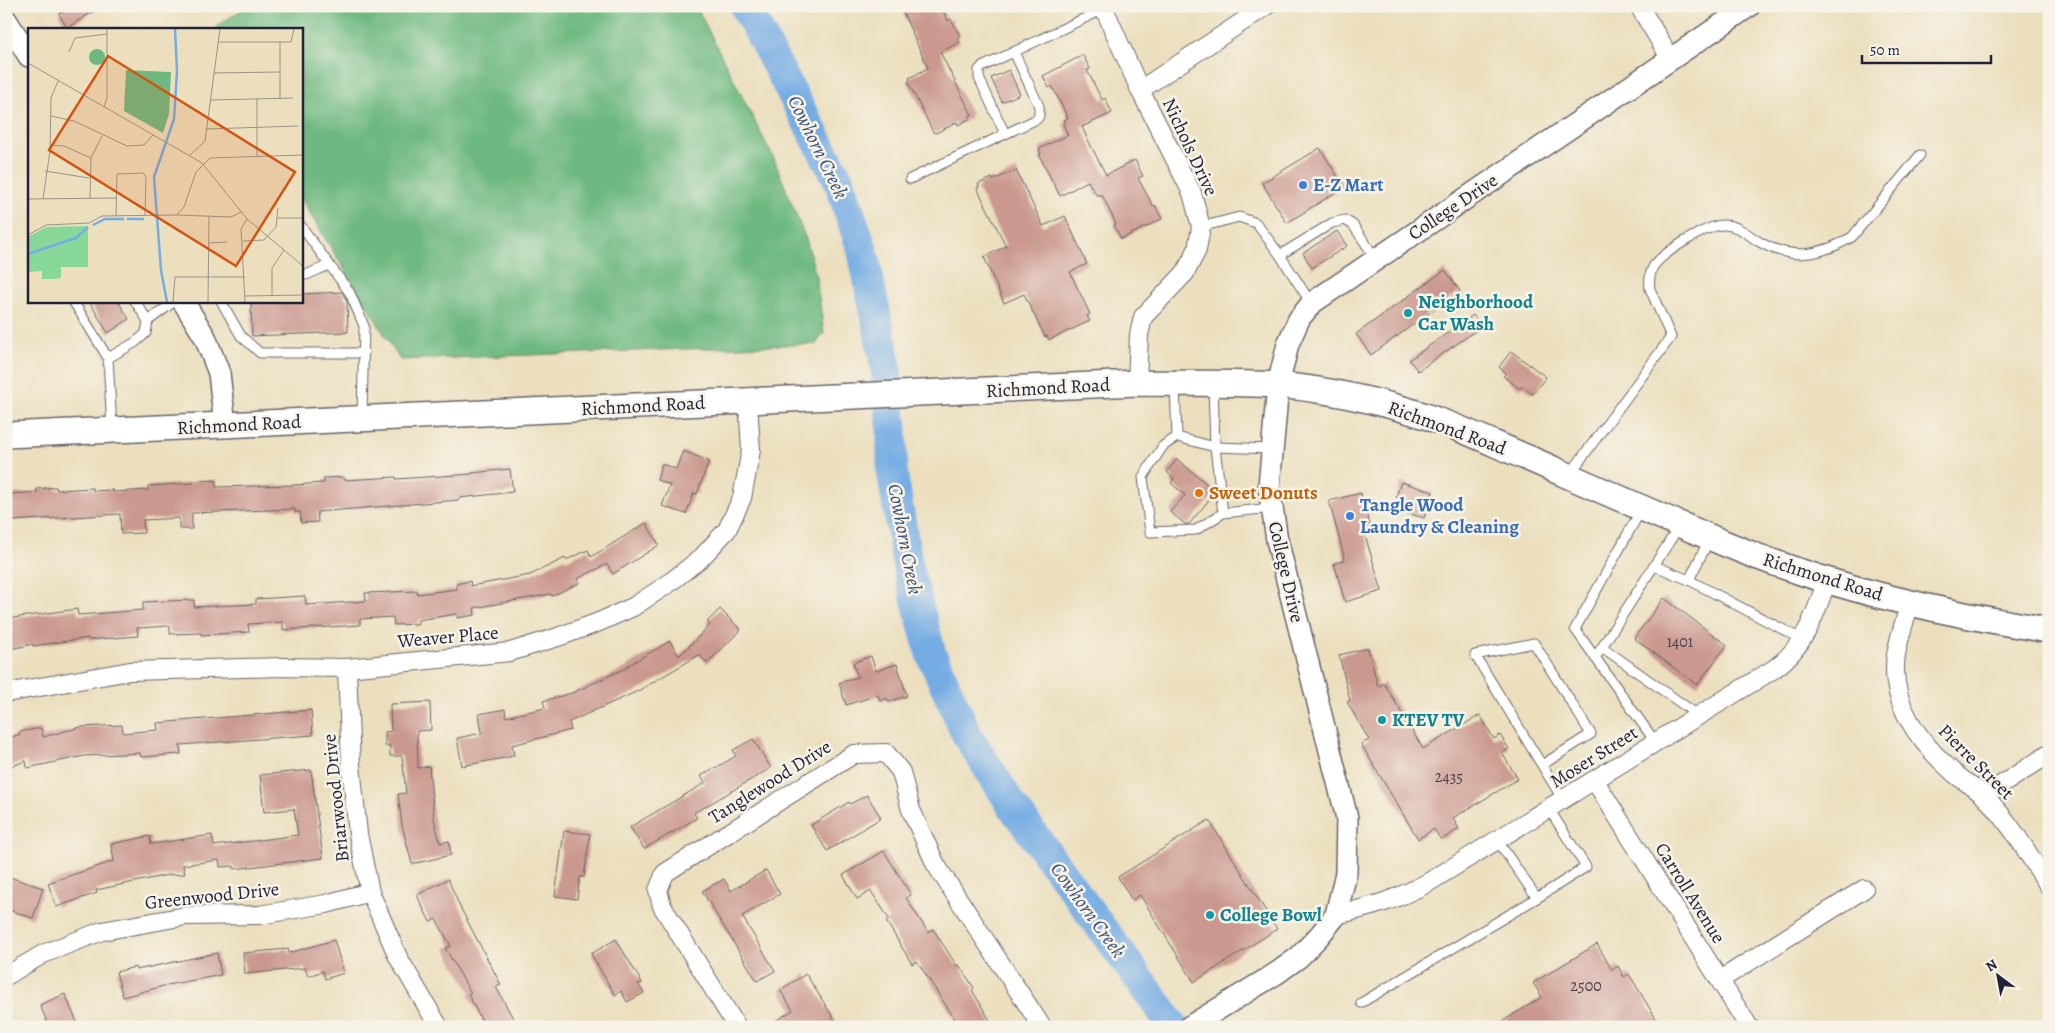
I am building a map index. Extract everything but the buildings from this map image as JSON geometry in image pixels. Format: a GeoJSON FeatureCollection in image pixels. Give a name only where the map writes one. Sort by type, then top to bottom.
{"type":"FeatureCollection","features":[{"type":"Feature","properties":{"kind":"main road","name":"Richmond Road"},"geometry":{"type":"LineString","coordinates":[[6,435],[934,394],[1137,383],[1278,385],[1346,395],[1404,410],[1470,433],[1710,537],[1772,562],[1826,580],[1910,603],[2000,623],[2049,630]]}},
{"type":"Feature","properties":{"kind":"street"},"geometry":{"type":"LineString","coordinates":[[1140,90],[1266,6]]}},
{"type":"Feature","properties":{"kind":"street"},"geometry":{"type":"LineString","coordinates":[[1639,6],[1671,59]]}},
{"type":"Feature","properties":{"kind":"street","name":"College Drive"},"geometry":{"type":"LineString","coordinates":[[1189,1027],[1277,973],[1299,957],[1336,915],[1346,873],[1347,818],[1277,540],[1269,487],[1278,385],[1288,344],[1299,319],[1312,303],[1749,6]]}},
{"type":"Feature","properties":{"kind":"street","name":"Nichols Drive"},"geometry":{"type":"LineString","coordinates":[[1103,8],[1140,90],[1192,193],[1201,227],[1197,250],[1185,273],[1143,318],[1139,335],[1137,383]]}},
{"type":"Feature","properties":{"kind":"street"},"geometry":{"type":"LineString","coordinates":[[6,20],[28,54]]}},
{"type":"Feature","properties":{"kind":"street"},"geometry":{"type":"LineString","coordinates":[[184,302],[205,337],[219,373],[225,426]]}},
{"type":"Feature","properties":{"kind":"street","name":"Weaver Place"},"geometry":{"type":"LineString","coordinates":[[6,693],[130,671],[282,667],[347,668],[510,652],[558,638],[599,622],[633,607],[668,584],[701,558],[727,530],[742,498],[751,450],[748,401]]}},
{"type":"Feature","properties":{"kind":"street","name":"Moser Street"},"geometry":{"type":"LineString","coordinates":[[1336,915],[1383,904],[1404,896],[1556,805],[1785,662],[1803,640],[1815,615],[1826,580]]}},
{"type":"Feature","properties":{"kind":"street","name":"Pierre Street"},"geometry":{"type":"LineString","coordinates":[[1910,603],[1899,640],[1895,663],[1896,684],[1903,711],[1937,757],[1955,774],[1984,796],[2014,833],[2049,886]]}},
{"type":"Feature","properties":{"kind":"street","name":"Briarwood Drive"},"geometry":{"type":"LineString","coordinates":[[347,668],[351,764],[358,834],[370,892],[398,957],[439,1027]]}},
{"type":"Feature","properties":{"kind":"street","name":"Tanglewood Drive"},"geometry":{"type":"LineString","coordinates":[[737,1027],[662,906],[658,890],[665,873],[854,754],[886,754],[902,772],[911,810],[936,865],[1042,1027]]}},
{"type":"Feature","properties":{"kind":"street"},"geometry":{"type":"LineString","coordinates":[[1984,796],[2049,754]]}},
{"type":"Feature","properties":{"kind":"street","name":"Carroll Avenue"},"geometry":{"type":"LineString","coordinates":[[1595,781],[1749,1027]]}},
{"type":"Feature","properties":{"kind":"street"},"geometry":{"type":"LineString","coordinates":[[1720,980],[1864,889]]}},
{"type":"Feature","properties":{"kind":"street","name":"Greenwood Drive"},"geometry":{"type":"LineString","coordinates":[[6,976],[43,954],[102,931],[186,916],[259,915],[326,904],[370,892]]}},
{"type":"Feature","properties":{"kind":"lane"},"geometry":{"type":"LineString","coordinates":[[1005,134],[978,74],[982,67],[1103,8]]}},
{"type":"Feature","properties":{"kind":"lane"},"geometry":{"type":"LineString","coordinates":[[910,179],[1037,119],[1040,111],[1014,52]]}},
{"type":"Feature","properties":{"kind":"lane"},"geometry":{"type":"LineString","coordinates":[[1568,476],[1671,337],[1650,289],[1650,274],[1659,260],[1704,229],[1720,224],[1735,226],[1763,244],[1784,252],[1813,254],[1832,248],[1852,237],[1920,155]]}},
{"type":"Feature","properties":{"kind":"lane"},"geometry":{"type":"LineString","coordinates":[[1201,227],[1239,217],[1256,223],[1312,303]]}},
{"type":"Feature","properties":{"kind":"lane"},"geometry":{"type":"LineString","coordinates":[[1280,255],[1332,223],[1345,220],[1353,225],[1376,259]]}},
{"type":"Feature","properties":{"kind":"lane"},"geometry":{"type":"LineString","coordinates":[[302,227],[350,293],[364,326],[362,419]]}},
{"type":"Feature","properties":{"kind":"lane"},"geometry":{"type":"LineString","coordinates":[[302,276],[329,265]]}},
{"type":"Feature","properties":{"kind":"lane"},"geometry":{"type":"LineString","coordinates":[[74,302],[108,358],[112,430]]}},
{"type":"Feature","properties":{"kind":"lane"},"geometry":{"type":"LineString","coordinates":[[108,358],[117,354],[146,333],[148,321],[136,302]]}},
{"type":"Feature","properties":{"kind":"lane"},"geometry":{"type":"LineString","coordinates":[[148,321],[174,302]]}},
{"type":"Feature","properties":{"kind":"lane"},"geometry":{"type":"LineString","coordinates":[[222,302],[241,336],[260,353],[364,353]]}},
{"type":"Feature","properties":{"kind":"lane"},"geometry":{"type":"LineString","coordinates":[[1175,384],[1177,437]]}},
{"type":"Feature","properties":{"kind":"lane"},"geometry":{"type":"LineString","coordinates":[[1213,384],[1215,447],[1223,513]]}},
{"type":"Feature","properties":{"kind":"lane"},"geometry":{"type":"LineString","coordinates":[[1272,508],[1223,513],[1196,530],[1150,532],[1143,476],[1163,446],[1177,437],[1215,447],[1273,449]]}},
{"type":"Feature","properties":{"kind":"lane"},"geometry":{"type":"LineString","coordinates":[[1642,508],[1575,629],[1656,743]]}},
{"type":"Feature","properties":{"kind":"lane"},"geometry":{"type":"LineString","coordinates":[[1595,658],[1681,524]]}},
{"type":"Feature","properties":{"kind":"lane"},"geometry":{"type":"LineString","coordinates":[[1689,580],[1710,537]]}},
{"type":"Feature","properties":{"kind":"lane"},"geometry":{"type":"LineString","coordinates":[[1655,566],[1689,580],[1803,640]]}},
{"type":"Feature","properties":{"kind":"lane"},"geometry":{"type":"LineString","coordinates":[[1361,1003],[1586,867],[1556,805],[1542,765],[1475,655],[1534,642],[1591,734],[1542,765]]}},
{"type":"Feature","properties":{"kind":"lane"},"geometry":{"type":"LineString","coordinates":[[1602,647],[1699,716]]}},
{"type":"Feature","properties":{"kind":"lane"},"geometry":{"type":"LineString","coordinates":[[1497,840],[1537,898]]}},
{"type":"Feature","properties":{"kind":"green space"},"geometry":{"type":"Polygon","coordinates":[[[248,6],[696,6],[774,159],[807,242],[816,276],[824,333],[816,344],[400,360],[302,201],[302,28],[217,28],[218,25],[248,6]]]}},
{"type":"Feature","properties":{"kind":"waterway","name":"Cowhorn Creek"},"geometry":{"type":"LineString","coordinates":[[745,6],[838,179],[863,252],[885,361],[892,428],[892,471],[908,568],[931,654],[967,735],[1013,807],[1174,1027]]}},
{"type":"Feature","properties":{"kind":"place","name":"E-Z Mart"},"geometry":{"type":"Point","coordinates":[1303,185]}},
{"type":"Feature","properties":{"kind":"place","name":"Neighborhood Car Wash"},"geometry":{"type":"Point","coordinates":[1408,313]}},
{"type":"Feature","properties":{"kind":"place","name":"Sweet Donuts"},"geometry":{"type":"Point","coordinates":[1199,493]}},
{"type":"Feature","properties":{"kind":"place","name":"Tangle Wood Laundry & Cleaning"},"geometry":{"type":"Point","coordinates":[1350,516]}},
{"type":"Feature","properties":{"kind":"place","name":"KTEV TV"},"geometry":{"type":"Point","coordinates":[1382,720]}},
{"type":"Feature","properties":{"kind":"place","name":"College Bowl"},"geometry":{"type":"Point","coordinates":[1210,915]}}]}
